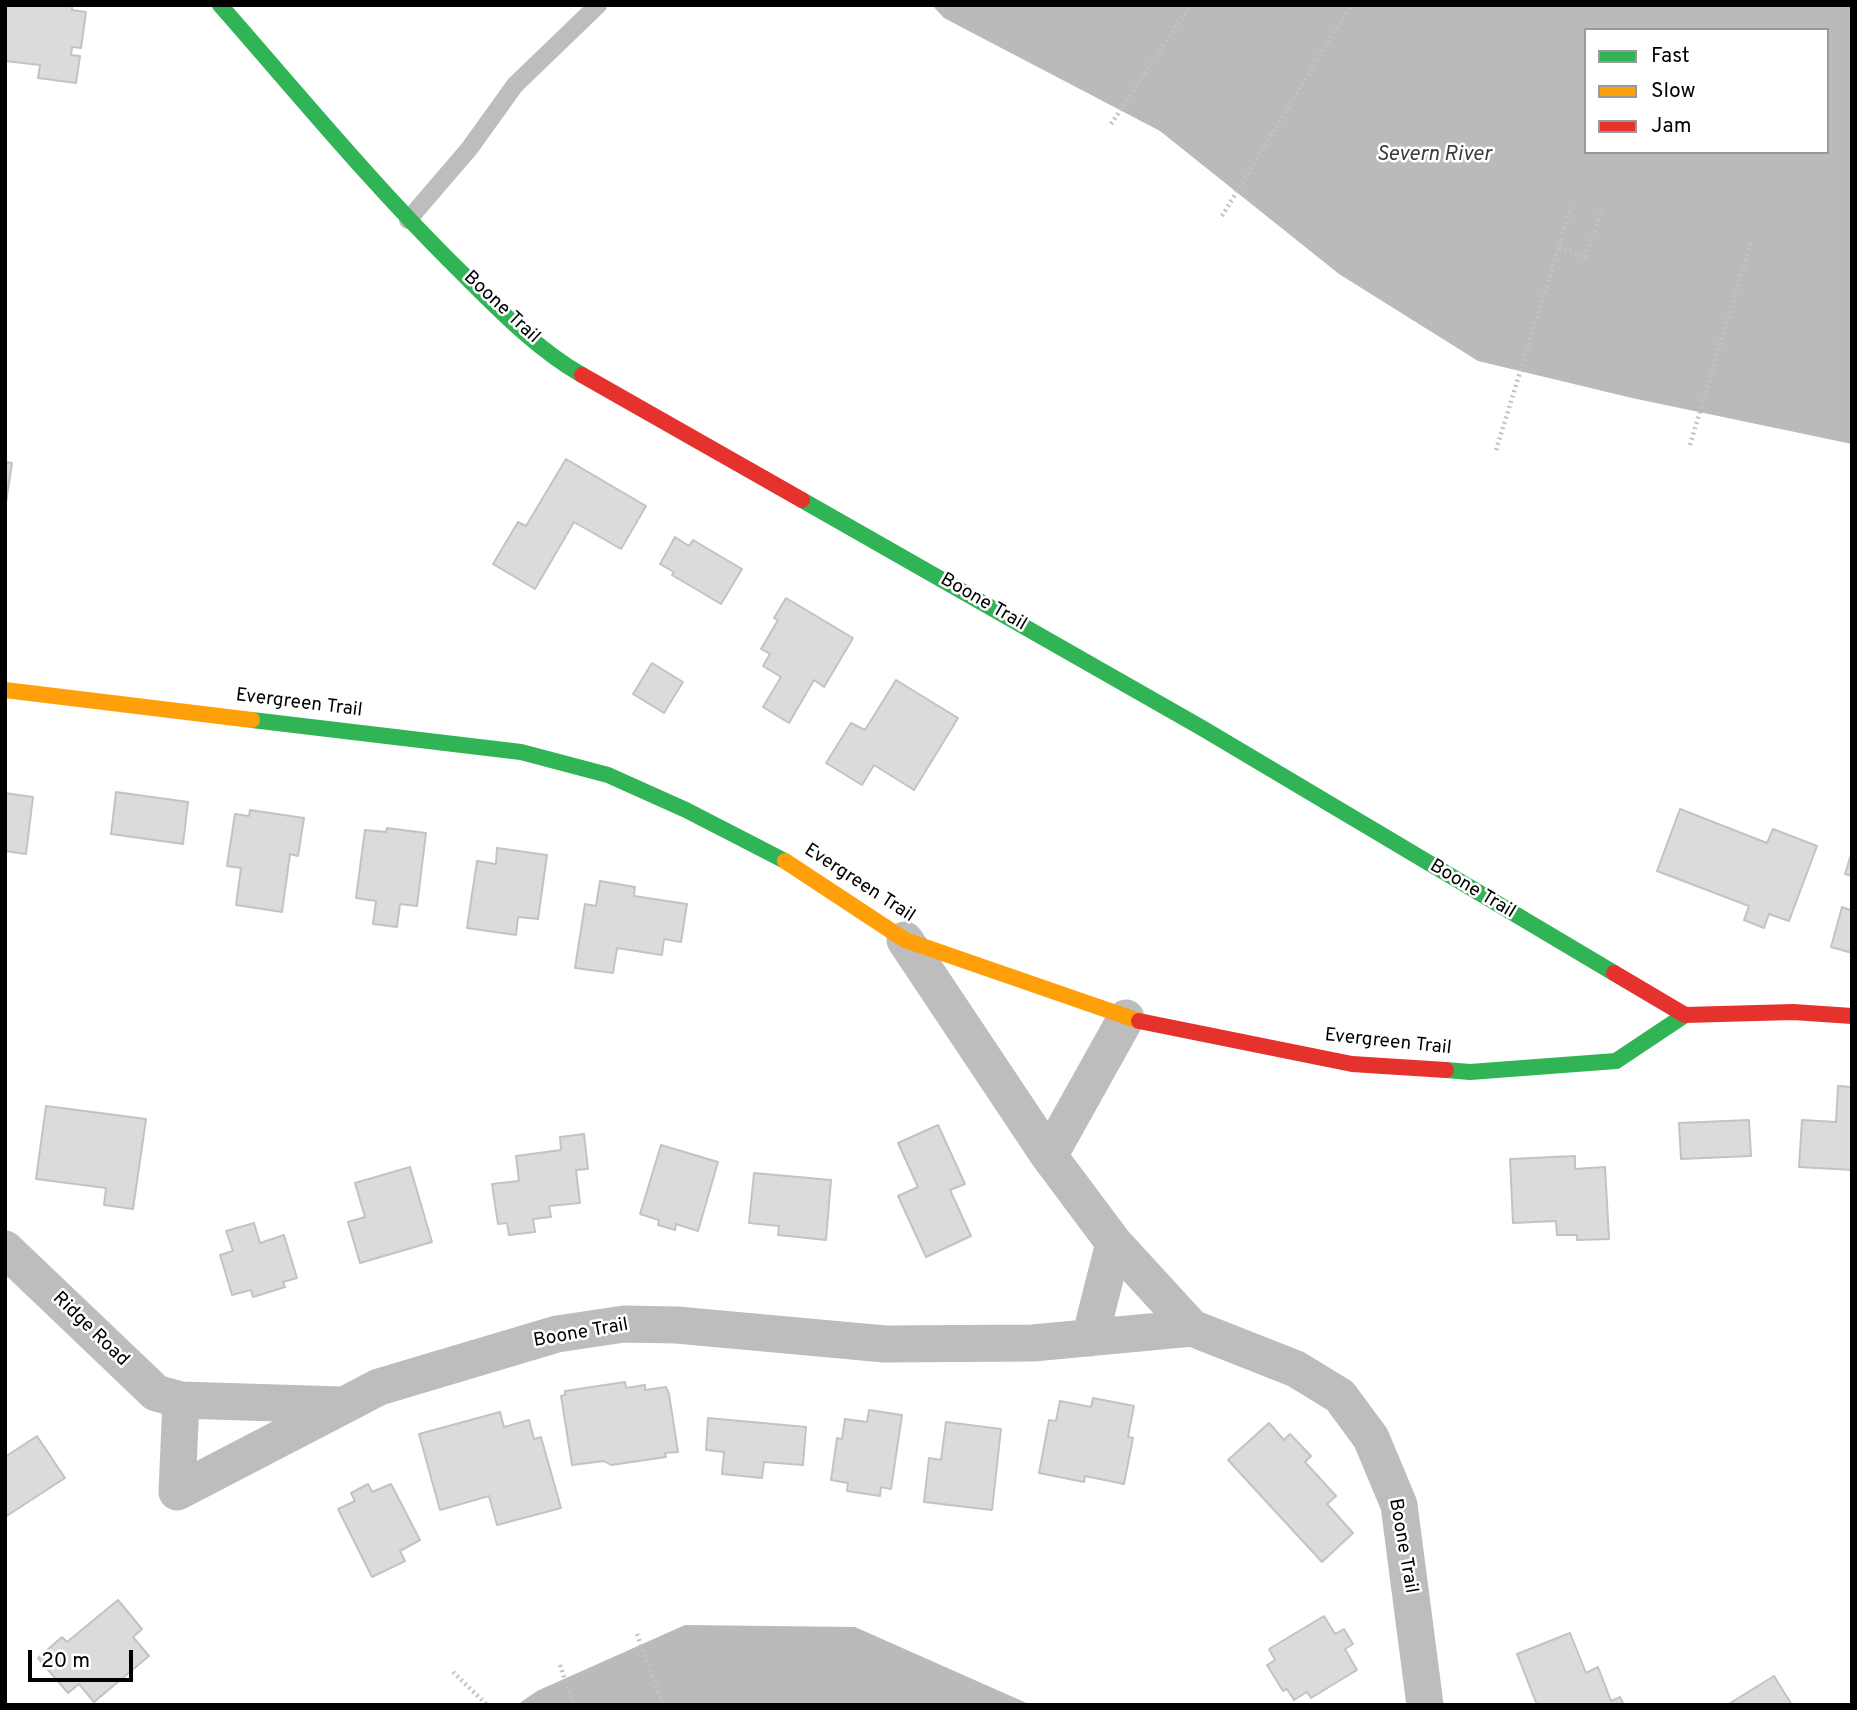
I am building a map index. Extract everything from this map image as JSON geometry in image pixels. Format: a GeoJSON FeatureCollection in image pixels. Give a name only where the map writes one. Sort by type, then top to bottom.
{"type":"FeatureCollection","features":[{"type":"Feature","properties":{"kind":"street","name":"Boone Trail"},"geometry":{"type":"LineString","coordinates":[[220,5],[408,220],[483,294],[561,363],[1190,721],[1685,1015]]}},
{"type":"Feature","properties":{"kind":"street","name":"Evergreen Trail"},"geometry":{"type":"LineString","coordinates":[[5,690],[521,752],[608,775],[686,810],[787,862],[905,940],[1126,1018],[1352,1064],[1470,1072],[1616,1061],[1685,1015]]}},
{"type":"Feature","properties":{"kind":"street","name":"Boone Trail"},"geometry":{"type":"LineString","coordinates":[[905,940],[1049,1156],[1114,1243],[1192,1328],[1296,1369],[1340,1396],[1371,1438],[1399,1505],[1425,1705]]}},
{"type":"Feature","properties":{"kind":"street"},"geometry":{"type":"LineString","coordinates":[[1685,1015],[1793,1012],[1852,1016]]}},
{"type":"Feature","properties":{"kind":"street"},"geometry":{"type":"LineString","coordinates":[[1049,1156],[1126,1018]]}},
{"type":"Feature","properties":{"kind":"street"},"geometry":{"type":"LineString","coordinates":[[1090,1338],[1114,1243]]}},
{"type":"Feature","properties":{"kind":"street","name":"Ridge Road"},"geometry":{"type":"LineString","coordinates":[[5,1249],[156,1394],[181,1400],[344,1406]]}},
{"type":"Feature","properties":{"kind":"street","name":"Boone Trail"},"geometry":{"type":"LineString","coordinates":[[181,1400],[177,1492],[379,1387],[557,1334],[624,1324],[677,1325],[886,1344],[1033,1343],[1192,1328]]}},
{"type":"Feature","properties":{"kind":"lane"},"geometry":{"type":"LineString","coordinates":[[408,220],[469,149],[515,85],[561,37],[598,5]]}},
{"type":"Feature","properties":{"kind":"path"},"geometry":{"type":"LineString","coordinates":[[1111,124],[1191,5]]}},
{"type":"Feature","properties":{"kind":"path"},"geometry":{"type":"LineString","coordinates":[[1222,216],[1351,5]]}},
{"type":"Feature","properties":{"kind":"path"},"geometry":{"type":"LineString","coordinates":[[1496,450],[1572,207]]}},
{"type":"Feature","properties":{"kind":"path"},"geometry":{"type":"LineString","coordinates":[[1559,247],[1585,257],[1602,209]]}},
{"type":"Feature","properties":{"kind":"path"},"geometry":{"type":"LineString","coordinates":[[1690,446],[1751,240]]}},
{"type":"Feature","properties":{"kind":"path"},"geometry":{"type":"LineString","coordinates":[[637,1634],[663,1705]]}},
{"type":"Feature","properties":{"kind":"path"},"geometry":{"type":"LineString","coordinates":[[560,1665],[573,1705]]}},
{"type":"Feature","properties":{"kind":"path"},"geometry":{"type":"LineString","coordinates":[[453,1671],[487,1705]]}},
{"type":"Feature","properties":{"kind":"water","name":"Severn River"},"geometry":{"type":"Polygon","coordinates":[[[932,5],[1852,5],[1852,444],[1632,398],[1478,361],[1339,274],[1160,131],[944,18],[932,5]]]}},
{"type":"Feature","properties":{"kind":"water"},"geometry":{"type":"Polygon","coordinates":[[[685,1625],[855,1627],[1031,1705],[517,1705],[537,1691],[685,1625]]]}},
{"type":"Feature","properties":{"kind":"building"},"geometry":{"type":"Polygon","coordinates":[[[5,5],[72,5],[72,10],[86,12],[81,48],[72,47],[71,55],[80,56],[76,83],[38,78],[40,65],[5,61],[5,5]]]}},
{"type":"Feature","properties":{"kind":"building"},"geometry":{"type":"Polygon","coordinates":[[[566,459],[646,506],[621,549],[574,522],[535,589],[493,564],[518,522],[526,526],[566,459]]]}},
{"type":"Feature","properties":{"kind":"building"},"geometry":{"type":"Polygon","coordinates":[[[5,462],[12,463],[5,509],[5,462]]]}},
{"type":"Feature","properties":{"kind":"building"},"geometry":{"type":"Polygon","coordinates":[[[675,537],[689,546],[693,540],[742,569],[721,604],[672,575],[674,572],[660,564],[675,537]]]}},
{"type":"Feature","properties":{"kind":"building"},"geometry":{"type":"Polygon","coordinates":[[[786,598],[853,638],[824,687],[814,680],[789,723],[763,707],[781,677],[763,666],[770,654],[761,649],[778,620],[774,618],[786,598]]]}},
{"type":"Feature","properties":{"kind":"building"},"geometry":{"type":"Polygon","coordinates":[[[652,663],[683,682],[664,713],[633,694],[652,663]]]}},
{"type":"Feature","properties":{"kind":"building"},"geometry":{"type":"Polygon","coordinates":[[[896,680],[958,718],[914,790],[874,765],[862,785],[826,763],[851,723],[865,730],[896,680]]]}},
{"type":"Feature","properties":{"kind":"building"},"geometry":{"type":"Polygon","coordinates":[[[116,792],[188,802],[183,844],[111,834],[116,792]]]}},
{"type":"Feature","properties":{"kind":"building"},"geometry":{"type":"Polygon","coordinates":[[[5,793],[33,797],[26,854],[5,851],[5,793]]]}},
{"type":"Feature","properties":{"kind":"building"},"geometry":{"type":"Polygon","coordinates":[[[1680,809],[1767,843],[1773,829],[1817,846],[1789,921],[1769,914],[1764,928],[1744,920],[1749,906],[1657,871],[1680,809]]]}},
{"type":"Feature","properties":{"kind":"building"},"geometry":{"type":"Polygon","coordinates":[[[250,810],[304,818],[298,856],[290,854],[282,912],[236,905],[241,868],[227,866],[235,814],[249,816],[250,810]]]}},
{"type":"Feature","properties":{"kind":"building"},"geometry":{"type":"Polygon","coordinates":[[[387,828],[426,833],[417,906],[400,904],[397,927],[373,924],[376,901],[356,898],[365,830],[386,832],[387,828]]]}},
{"type":"Feature","properties":{"kind":"building"},"geometry":{"type":"Polygon","coordinates":[[[497,848],[547,855],[538,919],[518,917],[516,935],[467,928],[477,861],[496,864],[497,848]]]}},
{"type":"Feature","properties":{"kind":"building"},"geometry":{"type":"Polygon","coordinates":[[[1852,851],[1852,876],[1845,874],[1852,851]]]}},
{"type":"Feature","properties":{"kind":"building"},"geometry":{"type":"Polygon","coordinates":[[[600,881],[635,887],[634,896],[687,904],[681,942],[664,939],[662,955],[617,948],[613,973],[575,968],[585,904],[596,906],[600,881]]]}},
{"type":"Feature","properties":{"kind":"building"},"geometry":{"type":"Polygon","coordinates":[[[1852,905],[1852,953],[1831,947],[1842,907],[1850,910],[1852,905]]]}},
{"type":"Feature","properties":{"kind":"building"},"geometry":{"type":"Polygon","coordinates":[[[1838,1086],[1852,1087],[1852,1170],[1799,1167],[1802,1120],[1836,1122],[1838,1086]]]}},
{"type":"Feature","properties":{"kind":"building"},"geometry":{"type":"Polygon","coordinates":[[[46,1106],[146,1119],[133,1209],[104,1205],[106,1188],[36,1179],[46,1106]]]}},
{"type":"Feature","properties":{"kind":"building"},"geometry":{"type":"Polygon","coordinates":[[[1749,1120],[1751,1156],[1681,1159],[1679,1123],[1749,1120]]]}},
{"type":"Feature","properties":{"kind":"building"},"geometry":{"type":"Polygon","coordinates":[[[938,1125],[965,1184],[950,1190],[971,1236],[926,1257],[898,1196],[918,1187],[898,1143],[938,1125]]]}},
{"type":"Feature","properties":{"kind":"building"},"geometry":{"type":"Polygon","coordinates":[[[584,1134],[588,1169],[576,1170],[580,1203],[549,1206],[551,1217],[533,1219],[535,1232],[509,1235],[507,1223],[498,1224],[492,1184],[519,1181],[516,1156],[561,1150],[560,1137],[584,1134]]]}},
{"type":"Feature","properties":{"kind":"building"},"geometry":{"type":"Polygon","coordinates":[[[661,1145],[718,1162],[698,1231],[676,1224],[675,1230],[658,1225],[659,1220],[640,1214],[661,1145]]]}},
{"type":"Feature","properties":{"kind":"building"},"geometry":{"type":"Polygon","coordinates":[[[1575,1156],[1575,1169],[1605,1167],[1609,1239],[1577,1240],[1577,1235],[1557,1235],[1556,1221],[1513,1223],[1510,1159],[1575,1156]]]}},
{"type":"Feature","properties":{"kind":"building"},"geometry":{"type":"Polygon","coordinates":[[[410,1167],[432,1242],[360,1263],[348,1222],[365,1217],[355,1183],[410,1167]]]}},
{"type":"Feature","properties":{"kind":"building"},"geometry":{"type":"Polygon","coordinates":[[[754,1173],[831,1180],[826,1240],[778,1235],[779,1226],[749,1223],[754,1173]]]}},
{"type":"Feature","properties":{"kind":"building"},"geometry":{"type":"Polygon","coordinates":[[[254,1223],[260,1243],[284,1235],[297,1278],[283,1282],[285,1287],[253,1297],[251,1290],[232,1295],[220,1255],[233,1251],[226,1231],[254,1223]]]}},
{"type":"Feature","properties":{"kind":"building"},"geometry":{"type":"Polygon","coordinates":[[[625,1382],[626,1388],[645,1385],[645,1390],[666,1387],[678,1452],[665,1453],[666,1457],[611,1465],[604,1461],[572,1465],[561,1396],[565,1395],[565,1391],[625,1382]]]}},
{"type":"Feature","properties":{"kind":"building"},"geometry":{"type":"Polygon","coordinates":[[[1093,1398],[1134,1406],[1128,1437],[1133,1438],[1124,1484],[1085,1476],[1084,1482],[1039,1473],[1049,1420],[1056,1421],[1060,1401],[1091,1407],[1093,1398]]]}},
{"type":"Feature","properties":{"kind":"building"},"geometry":{"type":"Polygon","coordinates":[[[869,1410],[902,1415],[891,1489],[881,1487],[880,1496],[847,1491],[848,1483],[831,1480],[837,1438],[842,1439],[845,1419],[867,1422],[869,1410]]]}},
{"type":"Feature","properties":{"kind":"building"},"geometry":{"type":"Polygon","coordinates":[[[500,1412],[504,1427],[529,1420],[534,1439],[541,1437],[561,1508],[497,1525],[489,1496],[440,1510],[419,1434],[500,1412]]]}},
{"type":"Feature","properties":{"kind":"building"},"geometry":{"type":"Polygon","coordinates":[[[708,1418],[806,1427],[803,1465],[764,1462],[762,1478],[722,1474],[724,1452],[706,1450],[708,1418]]]}},
{"type":"Feature","properties":{"kind":"building"},"geometry":{"type":"Polygon","coordinates":[[[946,1422],[1001,1429],[992,1510],[924,1502],[929,1458],[941,1460],[946,1422]]]}},
{"type":"Feature","properties":{"kind":"building"},"geometry":{"type":"Polygon","coordinates":[[[1269,1423],[1284,1440],[1290,1434],[1311,1456],[1305,1462],[1336,1496],[1327,1504],[1353,1533],[1322,1562],[1228,1460],[1269,1423]]]}},
{"type":"Feature","properties":{"kind":"building"},"geometry":{"type":"Polygon","coordinates":[[[37,1436],[65,1478],[5,1517],[5,1457],[37,1436]]]}},
{"type":"Feature","properties":{"kind":"building"},"geometry":{"type":"Polygon","coordinates":[[[368,1484],[372,1492],[391,1484],[420,1540],[400,1551],[405,1561],[372,1577],[338,1509],[355,1501],[351,1493],[368,1484]]]}},
{"type":"Feature","properties":{"kind":"building"},"geometry":{"type":"Polygon","coordinates":[[[118,1600],[142,1629],[133,1637],[149,1656],[94,1702],[79,1684],[68,1693],[38,1658],[62,1637],[67,1642],[118,1600]]]}},
{"type":"Feature","properties":{"kind":"building"},"geometry":{"type":"Polygon","coordinates":[[[1324,1616],[1335,1634],[1344,1629],[1353,1644],[1345,1649],[1357,1670],[1311,1698],[1307,1692],[1294,1700],[1287,1689],[1283,1691],[1267,1665],[1275,1660],[1269,1649],[1324,1616]]]}},
{"type":"Feature","properties":{"kind":"building"},"geometry":{"type":"Polygon","coordinates":[[[1570,1633],[1586,1673],[1598,1667],[1611,1701],[1620,1697],[1624,1705],[1537,1705],[1517,1654],[1570,1633]]]}},
{"type":"Feature","properties":{"kind":"building"},"geometry":{"type":"Polygon","coordinates":[[[1774,1676],[1792,1705],[1727,1705],[1774,1676]]]}},
{"type":"Feature","properties":{"kind":"traffic: fast"},"geometry":{"type":"LineString","coordinates":[[220,5],[339,142],[432,243],[520,329],[550,354],[582,375]]}},
{"type":"Feature","properties":{"kind":"traffic: fast"},"geometry":{"type":"LineString","coordinates":[[802,500],[1202,728],[1614,973]]}},
{"type":"Feature","properties":{"kind":"traffic: fast"},"geometry":{"type":"LineString","coordinates":[[252,720],[521,752],[608,775],[686,810],[785,861]]}},
{"type":"Feature","properties":{"kind":"traffic: fast"},"geometry":{"type":"LineString","coordinates":[[1446,1070],[1470,1072],[1616,1061],[1685,1015]]}},
{"type":"Feature","properties":{"kind":"traffic: slow"},"geometry":{"type":"LineString","coordinates":[[5,690],[252,720]]}},
{"type":"Feature","properties":{"kind":"traffic: slow"},"geometry":{"type":"LineString","coordinates":[[785,861],[905,940],[1139,1021]]}},
{"type":"Feature","properties":{"kind":"traffic: jam"},"geometry":{"type":"LineString","coordinates":[[582,375],[802,500]]}},
{"type":"Feature","properties":{"kind":"traffic: jam"},"geometry":{"type":"LineString","coordinates":[[1614,973],[1685,1015],[1793,1012],[1852,1016]]}},
{"type":"Feature","properties":{"kind":"traffic: jam"},"geometry":{"type":"LineString","coordinates":[[1139,1021],[1352,1064],[1446,1070]]}}]}
